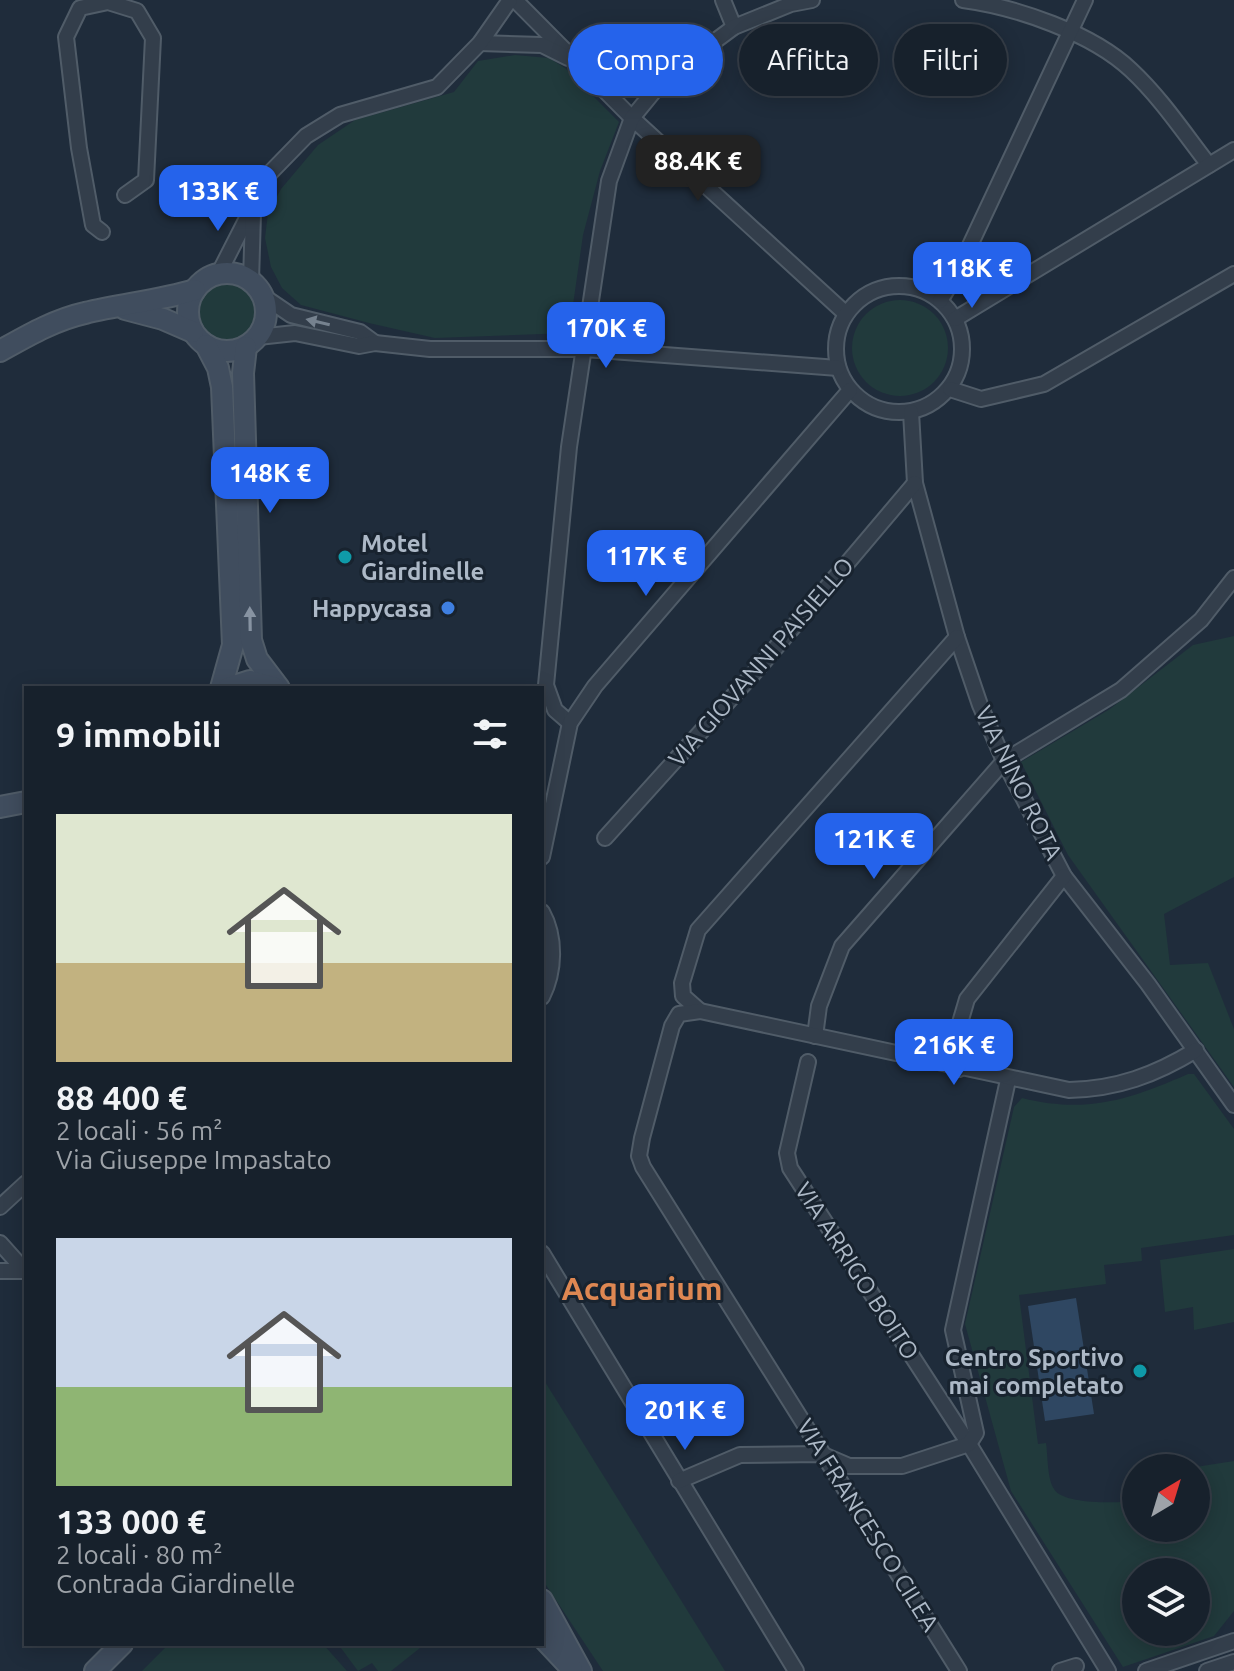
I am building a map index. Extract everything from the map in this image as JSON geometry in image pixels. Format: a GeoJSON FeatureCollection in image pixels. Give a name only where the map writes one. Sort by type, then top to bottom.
{"type":"FeatureCollection","features":[{"type":"Feature","properties":{"kind":"main road"},"geometry":{"type":"LineString","coordinates":[[0,351],[41,328],[85,312],[121,308],[195,290],[219,273],[242,275],[257,288],[266,317],[252,342],[243,373],[251,640],[257,659],[276,686]]}},
{"type":"Feature","properties":{"kind":"main road"},"geometry":{"type":"LineString","coordinates":[[195,290],[188,311],[200,339],[218,368],[222,387],[233,645],[222,686]]}},
{"type":"Feature","properties":{"kind":"main road"},"geometry":{"type":"LineString","coordinates":[[121,308],[163,319],[226,351],[252,342]]}},
{"type":"Feature","properties":{"kind":"main road"},"geometry":{"type":"LineString","coordinates":[[234,686],[250,681],[269,686]]}},
{"type":"Feature","properties":{"kind":"main road"},"geometry":{"type":"LineString","coordinates":[[0,807],[24,802]]}},
{"type":"Feature","properties":{"kind":"main road"},"geometry":{"type":"LineString","coordinates":[[544,1604],[581,1671]]}},
{"type":"Feature","properties":{"kind":"main road"},"geometry":{"type":"LineString","coordinates":[[544,1639],[573,1671]]}},
{"type":"Feature","properties":{"kind":"main road"},"geometry":{"type":"LineString","coordinates":[[95,1671],[120,1646]]}},
{"type":"Feature","properties":{"kind":"street"},"geometry":{"type":"LineString","coordinates":[[219,273],[253,212],[270,173],[306,136],[340,115],[437,87],[480,43],[512,0],[568,53]]}},
{"type":"Feature","properties":{"kind":"street"},"geometry":{"type":"LineString","coordinates":[[723,0],[734,27]]}},
{"type":"Feature","properties":{"kind":"street"},"geometry":{"type":"LineString","coordinates":[[570,723],[555,710],[546,685],[569,447],[609,181],[632,118],[664,79],[734,27],[791,4],[812,0]]}},
{"type":"Feature","properties":{"kind":"street"},"geometry":{"type":"LineString","coordinates":[[963,0],[994,4],[1070,33],[1129,68],[1154,93],[1209,165]]}},
{"type":"Feature","properties":{"kind":"street"},"geometry":{"type":"LineString","coordinates":[[940,301],[958,271],[1085,0]]}},
{"type":"Feature","properties":{"kind":"street"},"geometry":{"type":"LineString","coordinates":[[102,232],[93,225],[84,177],[66,37],[80,8],[108,2],[137,11],[153,38],[146,180],[125,195]]}},
{"type":"Feature","properties":{"kind":"street"},"geometry":{"type":"LineString","coordinates":[[480,43],[542,45],[568,58]]}},
{"type":"Feature","properties":{"kind":"street"},"geometry":{"type":"LineString","coordinates":[[610,96],[846,314]]}},
{"type":"Feature","properties":{"kind":"street"},"geometry":{"type":"LineString","coordinates":[[955,319],[1234,150]]}},
{"type":"Feature","properties":{"kind":"street"},"geometry":{"type":"LineString","coordinates":[[253,212],[257,288],[291,315],[360,332],[375,343]]}},
{"type":"Feature","properties":{"kind":"street"},"geometry":{"type":"LineString","coordinates":[[239,233],[254,249]]}},
{"type":"Feature","properties":{"kind":"street"},"geometry":{"type":"LineString","coordinates":[[950,389],[981,399],[1044,384],[1234,274]]}},
{"type":"Feature","properties":{"kind":"street"},"geometry":{"type":"LineString","coordinates":[[890,286],[916,289],[940,301],[955,319],[963,347],[962,362],[950,389],[939,400],[911,412],[889,412],[868,405],[850,390],[838,368],[838,331],[846,314],[873,291],[890,286]]}},
{"type":"Feature","properties":{"kind":"street"},"geometry":{"type":"LineString","coordinates":[[252,342],[295,333],[359,346],[375,343],[459,350],[585,349],[838,368]]}},
{"type":"Feature","properties":{"kind":"street"},"geometry":{"type":"LineString","coordinates":[[544,847],[570,723],[595,686],[850,390]]}},
{"type":"Feature","properties":{"kind":"street","name":"VIA NINO ROTA"},"geometry":{"type":"LineString","coordinates":[[911,412],[915,483],[957,637],[1004,761],[1064,876],[1234,1105]]}},
{"type":"Feature","properties":{"kind":"street","name":"VIA GIOVANNI PAISIELLO"},"geometry":{"type":"LineString","coordinates":[[605,838],[762,664],[915,483]]}},
{"type":"Feature","properties":{"kind":"street"},"geometry":{"type":"LineString","coordinates":[[815,1036],[819,1006],[842,946],[1004,761],[1121,690],[1201,620],[1234,578]]}},
{"type":"Feature","properties":{"kind":"street"},"geometry":{"type":"LineString","coordinates":[[957,637],[698,930],[682,983],[683,996],[700,1011],[1008,1080],[1069,1090],[1107,1089],[1166,1069],[1196,1050]]}},
{"type":"Feature","properties":{"kind":"street"},"geometry":{"type":"LineString","coordinates":[[959,1069],[952,1050],[967,999],[1064,876]]}},
{"type":"Feature","properties":{"kind":"street"},"geometry":{"type":"LineString","coordinates":[[544,916],[552,957],[544,989]]}},
{"type":"Feature","properties":{"kind":"street","name":"VIA FRANCESCO CILEA"},"geometry":{"type":"LineString","coordinates":[[700,1011],[679,1014],[675,1020],[639,1156],[821,1454],[959,1671]]}},
{"type":"Feature","properties":{"kind":"street","name":"VIA ARRIGO BOITO"},"geometry":{"type":"LineString","coordinates":[[808,1062],[787,1153],[790,1168],[969,1444],[1108,1671]]}},
{"type":"Feature","properties":{"kind":"street"},"geometry":{"type":"LineString","coordinates":[[679,1481],[740,1455],[821,1454],[849,1466],[902,1466],[969,1444],[976,1433],[953,1330],[1008,1080]]}},
{"type":"Feature","properties":{"kind":"street"},"geometry":{"type":"LineString","coordinates":[[0,1207],[24,1185]]}},
{"type":"Feature","properties":{"kind":"street"},"geometry":{"type":"LineString","coordinates":[[0,1243],[24,1269]]}},
{"type":"Feature","properties":{"kind":"street"},"geometry":{"type":"LineString","coordinates":[[544,1256],[796,1671]]}},
{"type":"Feature","properties":{"kind":"street"},"geometry":{"type":"LineString","coordinates":[[0,1271],[24,1271]]}},
{"type":"Feature","properties":{"kind":"street"},"geometry":{"type":"LineString","coordinates":[[1146,1671],[1234,1641]]}},
{"type":"Feature","properties":{"kind":"street"},"geometry":{"type":"LineString","coordinates":[[1207,1671],[1234,1662]]}},
{"type":"Feature","properties":{"kind":"street"},"geometry":{"type":"LineString","coordinates":[[1060,1671],[1076,1666]]}},
{"type":"Feature","properties":{"kind":"green space"},"geometry":{"type":"Polygon","coordinates":[[[515,55],[549,58],[568,71],[568,96],[593,96],[619,122],[600,171],[583,235],[569,333],[435,338],[301,305],[282,288],[271,267],[265,238],[268,213],[281,189],[318,145],[355,120],[454,92],[478,61],[515,55]]]}},
{"type":"Feature","properties":{"kind":"green space"},"geometry":{"type":"Polygon","coordinates":[[[227,281],[249,290],[258,312],[249,334],[227,343],[205,334],[196,312],[205,290],[227,281]]]}},
{"type":"Feature","properties":{"kind":"green space"},"geometry":{"type":"Polygon","coordinates":[[[900,300],[918,304],[934,314],[944,330],[948,348],[944,366],[934,382],[918,392],[900,396],[882,392],[866,382],[856,366],[852,348],[856,330],[866,314],[882,304],[900,300]]]}},
{"type":"Feature","properties":{"kind":"green space"},"geometry":{"type":"Polygon","coordinates":[[[1234,636],[1234,877],[1164,914],[1170,965],[1208,963],[1234,1029],[1234,1087],[1068,855],[1021,762],[1110,709],[1193,645],[1234,636]]]}},
{"type":"Feature","properties":{"kind":"green space"},"geometry":{"type":"Polygon","coordinates":[[[1194,1074],[1234,1129],[1234,1235],[1141,1248],[1142,1261],[1104,1265],[1106,1284],[1019,1295],[1038,1444],[1046,1443],[1050,1479],[1059,1494],[1092,1502],[1122,1502],[1122,1542],[1210,1542],[1210,1465],[1234,1461],[1234,1611],[1210,1637],[1210,1558],[1122,1558],[1122,1646],[1185,1646],[1123,1667],[1011,1491],[965,1324],[1014,1107],[1022,1098],[1045,1103],[1087,1104],[1146,1091],[1194,1074]]]}},
{"type":"Feature","properties":{"kind":"green space"},"geometry":{"type":"Polygon","coordinates":[[[1234,1249],[1234,1322],[1194,1330],[1193,1307],[1165,1312],[1160,1260],[1234,1249]]]}},
{"type":"Feature","properties":{"kind":"green space"},"geometry":{"type":"Polygon","coordinates":[[[544,1380],[725,1671],[603,1671],[544,1582],[544,1380]]]}},
{"type":"Feature","properties":{"kind":"green space"},"geometry":{"type":"Polygon","coordinates":[[[167,1646],[325,1646],[347,1671],[142,1671],[167,1646]]]}},
{"type":"Feature","properties":{"kind":"green space"},"geometry":{"type":"Polygon","coordinates":[[[339,1646],[422,1646],[391,1671],[378,1671],[372,1663],[358,1671],[339,1646]]]}},
{"type":"Feature","properties":{"kind":"water"},"geometry":{"type":"Polygon","coordinates":[[[1076,1298],[1094,1414],[1045,1421],[1028,1306],[1076,1298]]]}},
{"type":"Feature","properties":{"kind":"place","name":"Motel Giardinelle"},"geometry":{"type":"Point","coordinates":[345,557]}},
{"type":"Feature","properties":{"kind":"place","name":"Happycasa"},"geometry":{"type":"Point","coordinates":[448,608]}},
{"type":"Feature","properties":{"kind":"place","name":"Centro Sportivo mai completato"},"geometry":{"type":"Point","coordinates":[1140,1371]}},
{"type":"Feature","properties":{"kind":"district","name":"Acquarium"},"geometry":{"type":"Point","coordinates":[642,1288]}}]}
